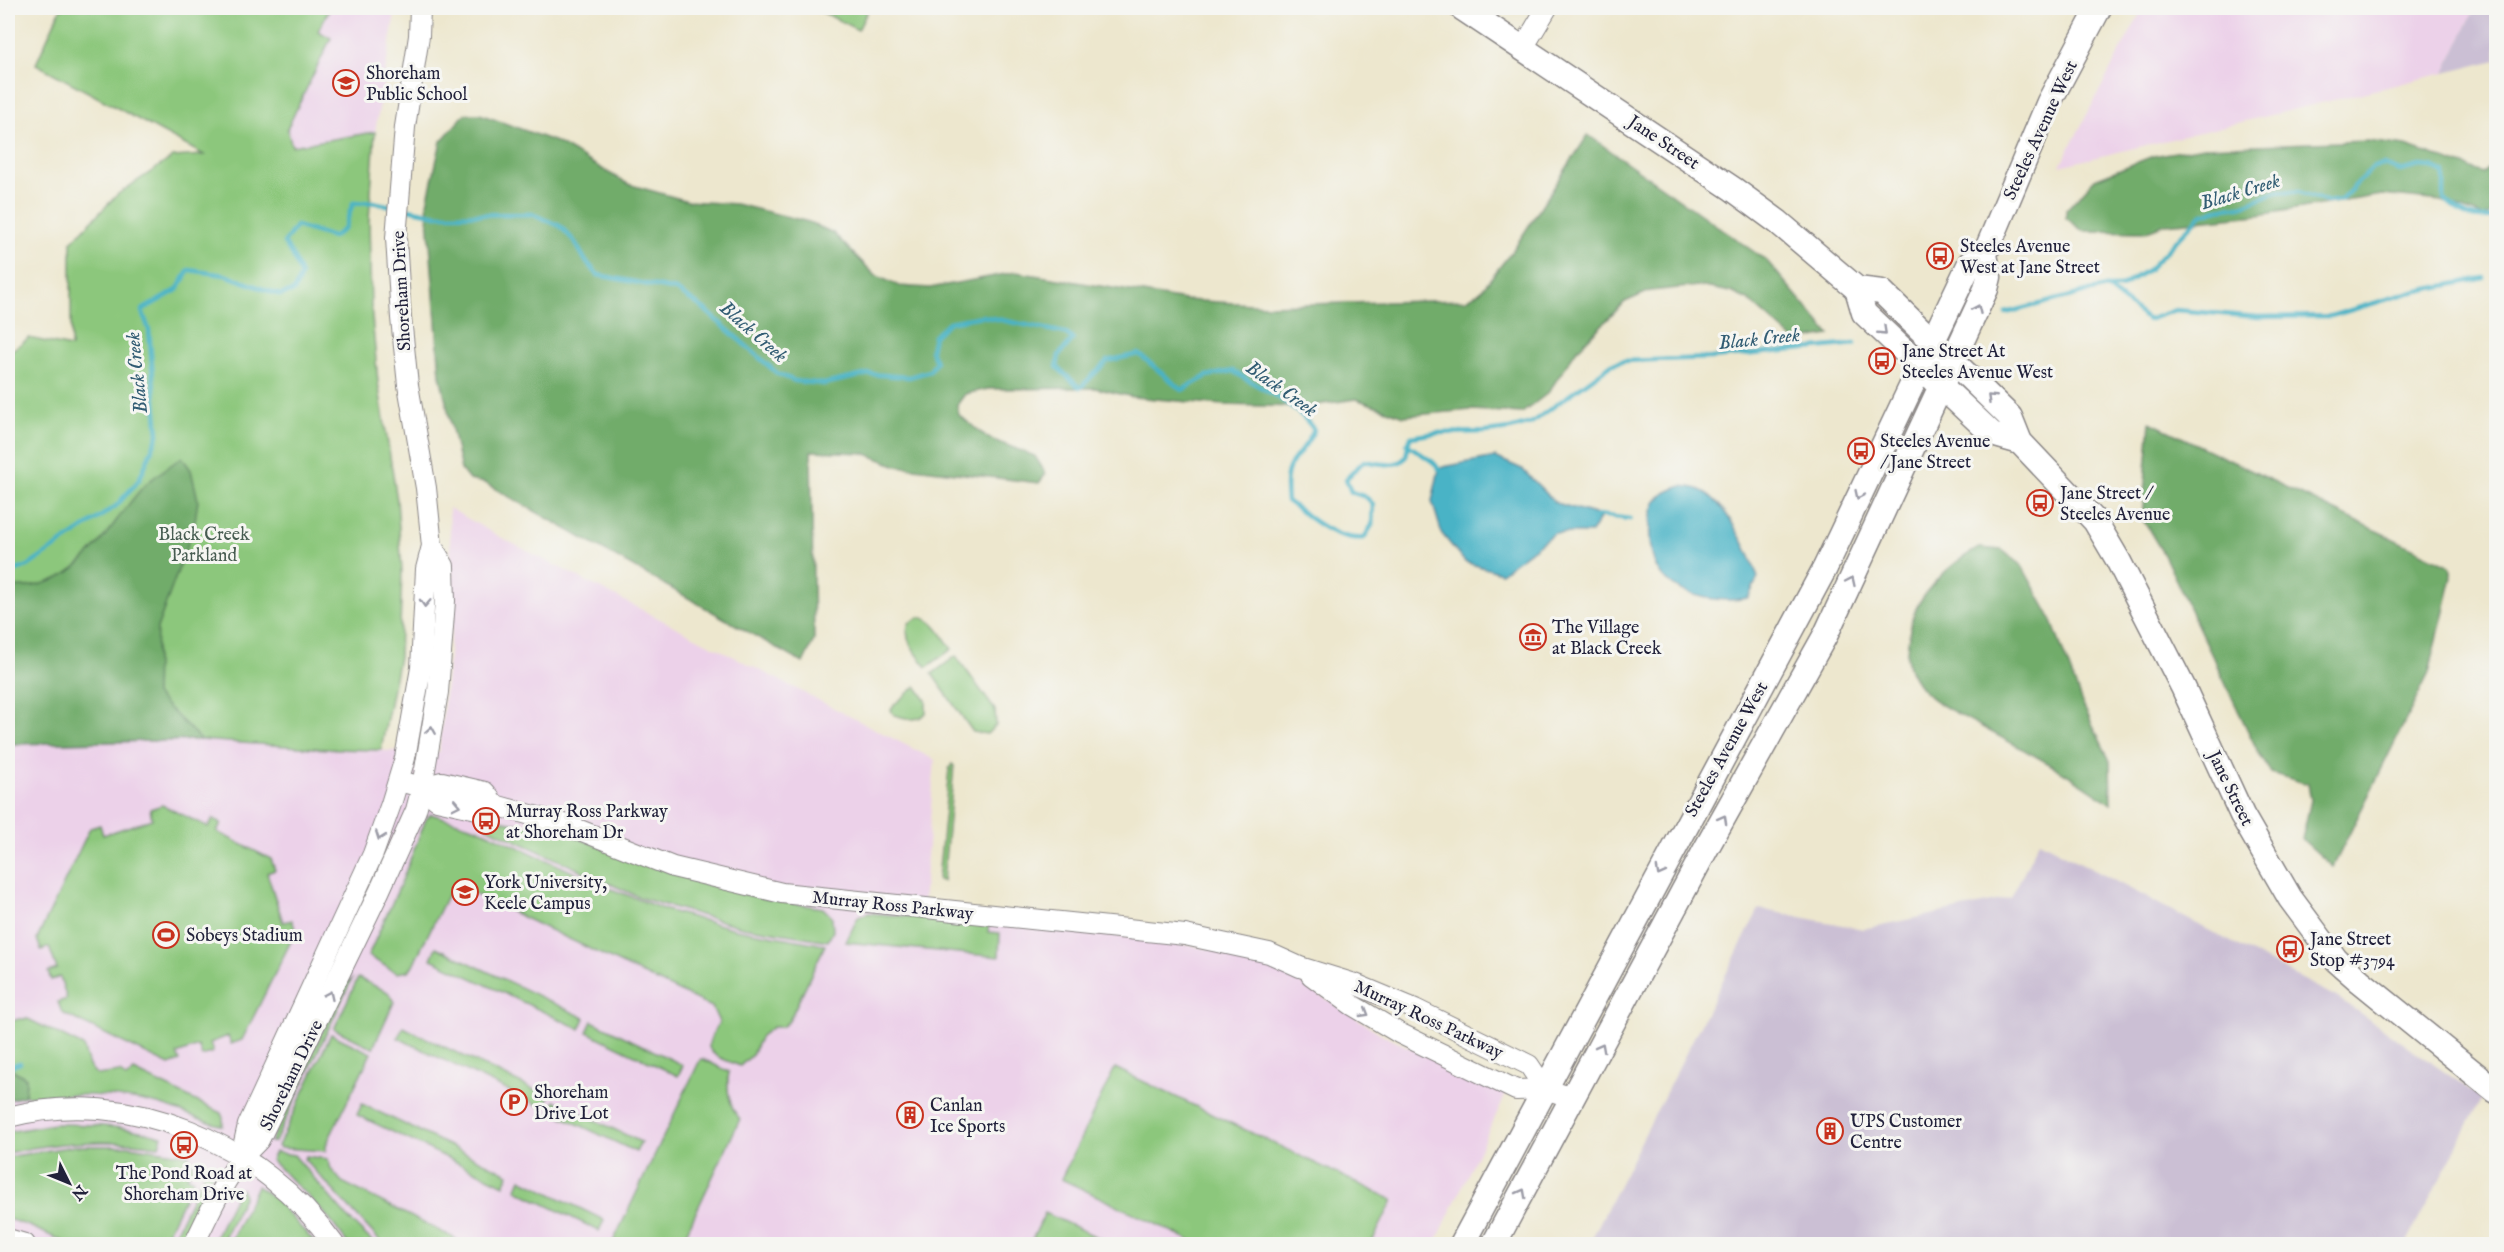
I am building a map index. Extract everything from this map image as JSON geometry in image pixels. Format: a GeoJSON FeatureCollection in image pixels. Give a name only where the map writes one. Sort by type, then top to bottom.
{"type":"FeatureCollection","features":[{"type":"Feature","properties":{"kind":"main road","name":"Jane Street"},"geometry":{"type":"LineString","coordinates":[[1462,8],[1733,189],[1778,222],[1857,289],[1864,313],[1992,434],[2020,442]]}},
{"type":"Feature","properties":{"kind":"main road","name":"Steeles Avenue West"},"geometry":{"type":"LineString","coordinates":[[1462,1245],[1824,568],[1970,263],[1984,254],[2049,102],[2099,8]]}},
{"type":"Feature","properties":{"kind":"main road","name":"Steeles Avenue West"},"geometry":{"type":"LineString","coordinates":[[1494,1245],[1707,847],[1826,634],[1986,289],[1989,277],[1984,254]]}},
{"type":"Feature","properties":{"kind":"main road","name":"Jane Street"},"geometry":{"type":"LineString","coordinates":[[1857,289],[1882,292],[1953,361],[2010,417],[2020,442],[2095,521],[2183,687],[2242,815],[2290,898],[2336,960],[2496,1091]]}},
{"type":"Feature","properties":{"kind":"main road"},"geometry":{"type":"LineString","coordinates":[[1681,833],[1707,847]]}},
{"type":"Feature","properties":{"kind":"street","name":"Shoreham Drive"},"geometry":{"type":"LineString","coordinates":[[241,1156],[248,1125],[373,854],[399,781],[412,728],[421,668],[426,569],[432,546],[426,488],[408,385],[400,318],[396,238],[405,127],[419,36],[420,8]]}},
{"type":"Feature","properties":{"kind":"street","name":"Shoreham Drive"},"geometry":{"type":"LineString","coordinates":[[419,36],[430,8]]}},
{"type":"Feature","properties":{"kind":"street"},"geometry":{"type":"LineString","coordinates":[[1523,48],[1547,8]]}},
{"type":"Feature","properties":{"kind":"street","name":"Shoreham Drive"},"geometry":{"type":"LineString","coordinates":[[241,1156],[259,1140],[272,1115],[414,816],[422,787],[438,692],[445,601],[444,566],[432,546]]}},
{"type":"Feature","properties":{"kind":"street","name":"Murray Ross Parkway"},"geometry":{"type":"LineString","coordinates":[[399,781],[422,787],[437,800],[477,809],[495,805],[567,825],[673,867],[782,893],[854,903],[929,908],[1185,935],[1269,953],[1300,967],[1365,988],[1529,1065],[1545,1089]]}},
{"type":"Feature","properties":{"kind":"street","name":"Murray Ross Parkway"},"geometry":{"type":"LineString","coordinates":[[1300,967],[1352,1005],[1399,1033],[1516,1090],[1545,1089],[1573,1098]]}},
{"type":"Feature","properties":{"kind":"street"},"geometry":{"type":"LineString","coordinates":[[8,1118],[71,1108],[126,1112],[166,1121],[219,1142],[241,1156],[298,1202],[334,1245]]}},
{"type":"Feature","properties":{"kind":"street"},"geometry":{"type":"LineString","coordinates":[[194,1245],[225,1182],[241,1156]]}},
{"type":"Feature","properties":{"kind":"street"},"geometry":{"type":"LineString","coordinates":[[8,1239],[25,1245]]}},
{"type":"Feature","properties":{"kind":"shaded area","name":"Shoreham Public School"},"geometry":{"type":"Polygon","coordinates":[[[330,8],[396,8],[375,132],[292,146],[287,129],[331,38],[318,32],[330,8]]]}},
{"type":"Feature","properties":{"kind":"shaded area"},"geometry":{"type":"Polygon","coordinates":[[[2143,8],[2475,8],[2445,73],[2060,166],[2143,8]]]}},
{"type":"Feature","properties":{"kind":"shaded area"},"geometry":{"type":"Polygon","coordinates":[[[2475,8],[2496,8],[2496,60],[2445,73],[2475,8]]]}},
{"type":"Feature","properties":{"kind":"shaded area","name":"York University, Keele Campus"},"geometry":{"type":"Polygon","coordinates":[[[449,508],[500,537],[935,760],[922,916],[1144,938],[1225,951],[1270,963],[1386,1037],[1507,1092],[1435,1244],[8,1244],[8,744],[201,740],[327,749],[439,752],[453,616],[449,508]]]}},
{"type":"Feature","properties":{"kind":"shaded area"},"geometry":{"type":"Polygon","coordinates":[[[2039,841],[2338,998],[2482,1098],[2406,1244],[1589,1244],[1759,909],[1863,929],[2011,898],[2039,841]]]}},
{"type":"Feature","properties":{"kind":"green space","name":"Black Creek Parkland"},"geometry":{"type":"Polygon","coordinates":[[[61,8],[330,8],[318,31],[331,38],[287,129],[292,146],[375,132],[369,220],[371,306],[378,382],[397,500],[402,571],[399,657],[381,750],[327,749],[201,740],[8,744],[8,353],[29,338],[71,347],[71,242],[118,194],[173,157],[204,155],[36,64],[61,8]]]}},
{"type":"Feature","properties":{"kind":"green space"},"geometry":{"type":"Polygon","coordinates":[[[814,8],[869,8],[858,30],[814,8]]]}},
{"type":"Feature","properties":{"kind":"green space"},"geometry":{"type":"Polygon","coordinates":[[[465,114],[480,114],[556,142],[628,184],[688,201],[736,204],[809,222],[833,233],[875,275],[899,286],[930,288],[1016,272],[1185,300],[1268,305],[1466,300],[1480,292],[1513,250],[1588,135],[1767,261],[1830,335],[1795,341],[1748,300],[1731,292],[1698,286],[1650,291],[1625,302],[1576,351],[1548,393],[1522,413],[1471,410],[1404,416],[1356,399],[1303,407],[1223,405],[1133,397],[1095,388],[988,389],[965,394],[957,405],[959,415],[988,438],[1035,456],[1046,474],[1039,483],[897,466],[864,453],[811,451],[814,640],[803,663],[485,483],[469,480],[461,470],[440,375],[427,203],[441,141],[465,114]]]}},
{"type":"Feature","properties":{"kind":"green space"},"geometry":{"type":"Polygon","coordinates":[[[2368,141],[2406,146],[2484,173],[2496,160],[2496,209],[2484,217],[2441,201],[2382,195],[2258,215],[2166,224],[2144,232],[2083,231],[2066,218],[2066,210],[2095,179],[2153,156],[2204,147],[2368,141]]]}},
{"type":"Feature","properties":{"kind":"green space"},"geometry":{"type":"Polygon","coordinates":[[[2150,422],[2450,566],[2452,577],[2429,673],[2333,867],[2302,839],[2311,800],[2308,784],[2271,773],[2258,752],[2164,555],[2142,518],[2150,422]]]}},
{"type":"Feature","properties":{"kind":"green space"},"geometry":{"type":"Polygon","coordinates":[[[182,457],[191,470],[198,500],[194,527],[157,628],[155,694],[201,740],[8,744],[8,587],[33,586],[54,580],[71,570],[101,541],[142,488],[182,457]]]}},
{"type":"Feature","properties":{"kind":"green space"},"geometry":{"type":"Polygon","coordinates":[[[1979,548],[2002,550],[2022,566],[2050,616],[2082,703],[2110,761],[2111,804],[2048,763],[1939,703],[1924,691],[1913,676],[1908,662],[1907,648],[1911,624],[1920,601],[1947,570],[1979,548]]]}},
{"type":"Feature","properties":{"kind":"green space"},"geometry":{"type":"Polygon","coordinates":[[[919,617],[930,621],[952,649],[927,667],[915,652],[907,635],[909,623],[919,617]]]}},
{"type":"Feature","properties":{"kind":"green space"},"geometry":{"type":"Polygon","coordinates":[[[956,656],[995,710],[996,725],[987,734],[973,732],[932,674],[956,656]]]}},
{"type":"Feature","properties":{"kind":"green space"},"geometry":{"type":"Polygon","coordinates":[[[916,686],[926,700],[926,713],[915,719],[894,715],[891,710],[895,704],[916,686]]]}},
{"type":"Feature","properties":{"kind":"green space"},"geometry":{"type":"Polygon","coordinates":[[[952,764],[954,766],[943,881],[938,880],[949,769],[952,764]]]}},
{"type":"Feature","properties":{"kind":"green space","name":"Sobeys Stadium"},"geometry":{"type":"Polygon","coordinates":[[[162,805],[208,827],[213,819],[221,823],[217,832],[271,859],[275,870],[267,873],[283,922],[292,920],[296,931],[242,1040],[231,1044],[228,1036],[210,1043],[213,1052],[202,1056],[198,1046],[177,1054],[180,1061],[169,1065],[62,1013],[58,1002],[67,999],[60,977],[51,980],[48,972],[57,969],[49,947],[41,950],[37,939],[90,828],[100,825],[103,835],[152,819],[150,809],[162,805]]]}},
{"type":"Feature","properties":{"kind":"green space"},"geometry":{"type":"Polygon","coordinates":[[[431,814],[477,828],[601,885],[666,910],[735,929],[825,945],[789,1021],[782,1027],[773,1027],[761,1036],[752,1055],[740,1066],[720,1058],[709,1048],[719,1022],[712,1007],[464,889],[459,888],[449,892],[413,965],[409,971],[397,973],[368,956],[401,883],[426,819],[431,814]]]}},
{"type":"Feature","properties":{"kind":"green space"},"geometry":{"type":"Polygon","coordinates":[[[489,818],[561,832],[701,883],[765,899],[823,908],[832,917],[833,931],[828,941],[742,927],[641,898],[486,827],[489,818]]]}},
{"type":"Feature","properties":{"kind":"green space"},"geometry":{"type":"Polygon","coordinates":[[[868,913],[989,923],[988,932],[1000,933],[999,957],[846,942],[858,917],[868,913]]]}},
{"type":"Feature","properties":{"kind":"green space"},"geometry":{"type":"Polygon","coordinates":[[[436,947],[585,1018],[580,1029],[431,959],[436,947]]]}},
{"type":"Feature","properties":{"kind":"green space"},"geometry":{"type":"Polygon","coordinates":[[[358,978],[388,992],[394,1002],[373,1048],[334,1029],[358,978]]]}},
{"type":"Feature","properties":{"kind":"green space"},"geometry":{"type":"Polygon","coordinates":[[[352,979],[275,1142],[270,1142],[345,983],[352,979]]]}},
{"type":"Feature","properties":{"kind":"green space"},"geometry":{"type":"Polygon","coordinates":[[[28,1019],[83,1046],[89,1066],[97,1075],[120,1072],[126,1078],[134,1071],[221,1113],[223,1126],[141,1100],[108,1096],[25,1096],[26,1078],[8,1067],[8,1022],[28,1019]]]}},
{"type":"Feature","properties":{"kind":"green space"},"geometry":{"type":"Polygon","coordinates":[[[592,1021],[683,1065],[678,1076],[587,1032],[592,1021]]]}},
{"type":"Feature","properties":{"kind":"green space"},"geometry":{"type":"Polygon","coordinates":[[[403,1027],[549,1097],[544,1108],[398,1038],[403,1027]]]}},
{"type":"Feature","properties":{"kind":"green space"},"geometry":{"type":"Polygon","coordinates":[[[331,1034],[371,1053],[326,1145],[326,1151],[280,1148],[278,1146],[331,1034]]]}},
{"type":"Feature","properties":{"kind":"green space"},"geometry":{"type":"Polygon","coordinates":[[[703,1059],[729,1072],[729,1097],[740,1119],[681,1244],[612,1244],[700,1060],[703,1059]]]}},
{"type":"Feature","properties":{"kind":"green space"},"geometry":{"type":"Polygon","coordinates":[[[8,1067],[26,1078],[25,1096],[8,1100],[8,1067]]]}},
{"type":"Feature","properties":{"kind":"green space"},"geometry":{"type":"Polygon","coordinates":[[[1115,1068],[1393,1200],[1371,1244],[1198,1244],[1061,1179],[1115,1068]]]}},
{"type":"Feature","properties":{"kind":"green space"},"geometry":{"type":"Polygon","coordinates":[[[555,1101],[641,1142],[636,1152],[550,1111],[555,1101]]]}},
{"type":"Feature","properties":{"kind":"green space"},"geometry":{"type":"Polygon","coordinates":[[[362,1104],[509,1174],[504,1185],[357,1115],[362,1104]]]}},
{"type":"Feature","properties":{"kind":"green space"},"geometry":{"type":"Polygon","coordinates":[[[54,1124],[108,1126],[162,1136],[159,1146],[121,1142],[83,1142],[8,1153],[8,1132],[54,1124]]]}},
{"type":"Feature","properties":{"kind":"green space"},"geometry":{"type":"Polygon","coordinates":[[[74,1146],[129,1146],[188,1155],[193,1166],[187,1176],[193,1180],[162,1244],[69,1244],[8,1219],[8,1157],[74,1146]]]}},
{"type":"Feature","properties":{"kind":"green space"},"geometry":{"type":"Polygon","coordinates":[[[275,1152],[294,1155],[348,1218],[375,1244],[348,1244],[323,1211],[271,1160],[275,1152]]]}},
{"type":"Feature","properties":{"kind":"green space"},"geometry":{"type":"Polygon","coordinates":[[[306,1156],[328,1159],[331,1169],[342,1182],[456,1239],[454,1244],[383,1244],[304,1159],[306,1156]]]}},
{"type":"Feature","properties":{"kind":"green space"},"geometry":{"type":"Polygon","coordinates":[[[210,1171],[213,1173],[179,1244],[170,1244],[204,1173],[210,1171]]]}},
{"type":"Feature","properties":{"kind":"green space"},"geometry":{"type":"Polygon","coordinates":[[[521,1179],[604,1220],[599,1231],[516,1190],[521,1179]]]}},
{"type":"Feature","properties":{"kind":"green space"},"geometry":{"type":"Polygon","coordinates":[[[257,1186],[274,1198],[316,1244],[229,1244],[257,1186]]]}},
{"type":"Feature","properties":{"kind":"green space"},"geometry":{"type":"Polygon","coordinates":[[[242,1189],[244,1196],[221,1244],[212,1244],[235,1196],[242,1189]]]}},
{"type":"Feature","properties":{"kind":"green space"},"geometry":{"type":"Polygon","coordinates":[[[1045,1213],[1112,1244],[1030,1244],[1045,1213]]]}},
{"type":"Feature","properties":{"kind":"water"},"geometry":{"type":"Polygon","coordinates":[[[1495,457],[1522,469],[1556,503],[1598,515],[1600,518],[1591,533],[1554,533],[1501,573],[1465,562],[1442,534],[1432,501],[1439,469],[1495,457]]]}},
{"type":"Feature","properties":{"kind":"water"},"geometry":{"type":"Polygon","coordinates":[[[1682,486],[1698,489],[1709,495],[1735,528],[1758,578],[1748,598],[1727,600],[1693,595],[1673,585],[1659,572],[1650,543],[1652,511],[1660,497],[1682,486]]]}},
{"type":"Feature","properties":{"kind":"waterway","name":"Black Creek"},"geometry":{"type":"LineString","coordinates":[[2006,313],[2106,287],[2121,287],[2149,269],[2201,215],[2217,209],[2241,206],[2279,191],[2299,192],[2327,202],[2341,200],[2373,167],[2384,165],[2400,171],[2420,166],[2432,167],[2444,173],[2444,199],[2457,210],[2468,216],[2496,217]]}},
{"type":"Feature","properties":{"kind":"waterway","name":"Black Creek"},"geometry":{"type":"LineString","coordinates":[[8,573],[28,566],[116,506],[139,480],[158,435],[149,330],[142,310],[177,290],[189,270],[225,275],[280,295],[294,291],[301,275],[292,254],[284,243],[296,226],[333,237],[344,229],[353,203],[372,202],[392,206]]}},
{"type":"Feature","properties":{"kind":"waterway","name":"Black Creek"},"geometry":{"type":"LineString","coordinates":[[404,208],[437,215],[532,214],[560,226],[575,242],[585,260],[598,275],[676,290],[703,308],[778,374],[795,381],[824,384],[869,374],[909,377],[930,371],[936,362],[931,350],[934,336],[949,322],[982,316],[1065,333],[1073,339],[1059,355],[1057,367],[1080,388],[1107,361],[1139,354],[1182,390],[1207,376],[1233,371],[1288,404],[1314,430],[1289,468],[1286,486],[1287,501],[1323,527],[1353,538],[1364,538],[1372,525],[1373,504],[1366,497],[1351,492],[1346,479],[1364,461],[1393,464],[1403,460],[1411,437],[1436,433],[1486,432],[1531,423],[1612,364],[1624,361],[1711,358],[1855,344]]}},
{"type":"Feature","properties":{"kind":"waterway"},"geometry":{"type":"LineString","coordinates":[[2106,287],[2148,320],[2175,310],[2258,317],[2331,316],[2408,293],[2484,278]]}},
{"type":"Feature","properties":{"kind":"waterway"},"geometry":{"type":"LineString","coordinates":[[1407,444],[1433,462],[1439,469]]}},
{"type":"Feature","properties":{"kind":"waterway"},"geometry":{"type":"LineString","coordinates":[[1598,515],[1630,519]]}},
{"type":"Feature","properties":{"kind":"waterway"},"geometry":{"type":"LineString","coordinates":[[8,1067],[20,1063]]}},
{"type":"Feature","properties":{"kind":"place","name":"Shoreham Public School"},"geometry":{"type":"Point","coordinates":[346,83]}},
{"type":"Feature","properties":{"kind":"place","name":"Steeles Avenue West at Jane Street"},"geometry":{"type":"Point","coordinates":[1940,256]}},
{"type":"Feature","properties":{"kind":"place","name":"Jane Street At Steeles Avenue West"},"geometry":{"type":"Point","coordinates":[1882,361]}},
{"type":"Feature","properties":{"kind":"place","name":"Steeles Avenue / Jane Street"},"geometry":{"type":"Point","coordinates":[1861,451]}},
{"type":"Feature","properties":{"kind":"place","name":"Jane Street / Steeles Avenue"},"geometry":{"type":"Point","coordinates":[2040,503]}},
{"type":"Feature","properties":{"kind":"place","name":"The Village at Black Creek"},"geometry":{"type":"Point","coordinates":[1533,637]}},
{"type":"Feature","properties":{"kind":"place","name":"Murray Ross Parkway at Shoreham Dr"},"geometry":{"type":"Point","coordinates":[486,821]}},
{"type":"Feature","properties":{"kind":"place","name":"York University, Keele Campus"},"geometry":{"type":"Point","coordinates":[465,892]}},
{"type":"Feature","properties":{"kind":"place","name":"Sobeys Stadium"},"geometry":{"type":"Point","coordinates":[166,935]}},
{"type":"Feature","properties":{"kind":"place","name":"Jane Street Stop #3794"},"geometry":{"type":"Point","coordinates":[2290,949]}},
{"type":"Feature","properties":{"kind":"place","name":"Shoreham Drive Lot"},"geometry":{"type":"Point","coordinates":[514,1102]}},
{"type":"Feature","properties":{"kind":"place","name":"Canlan Ice Sports"},"geometry":{"type":"Point","coordinates":[910,1115]}},
{"type":"Feature","properties":{"kind":"place","name":"UPS Customer Centre"},"geometry":{"type":"Point","coordinates":[1830,1131]}},
{"type":"Feature","properties":{"kind":"place","name":"The Pond Road at Shoreham Drive"},"geometry":{"type":"Point","coordinates":[184,1145]}}]}
